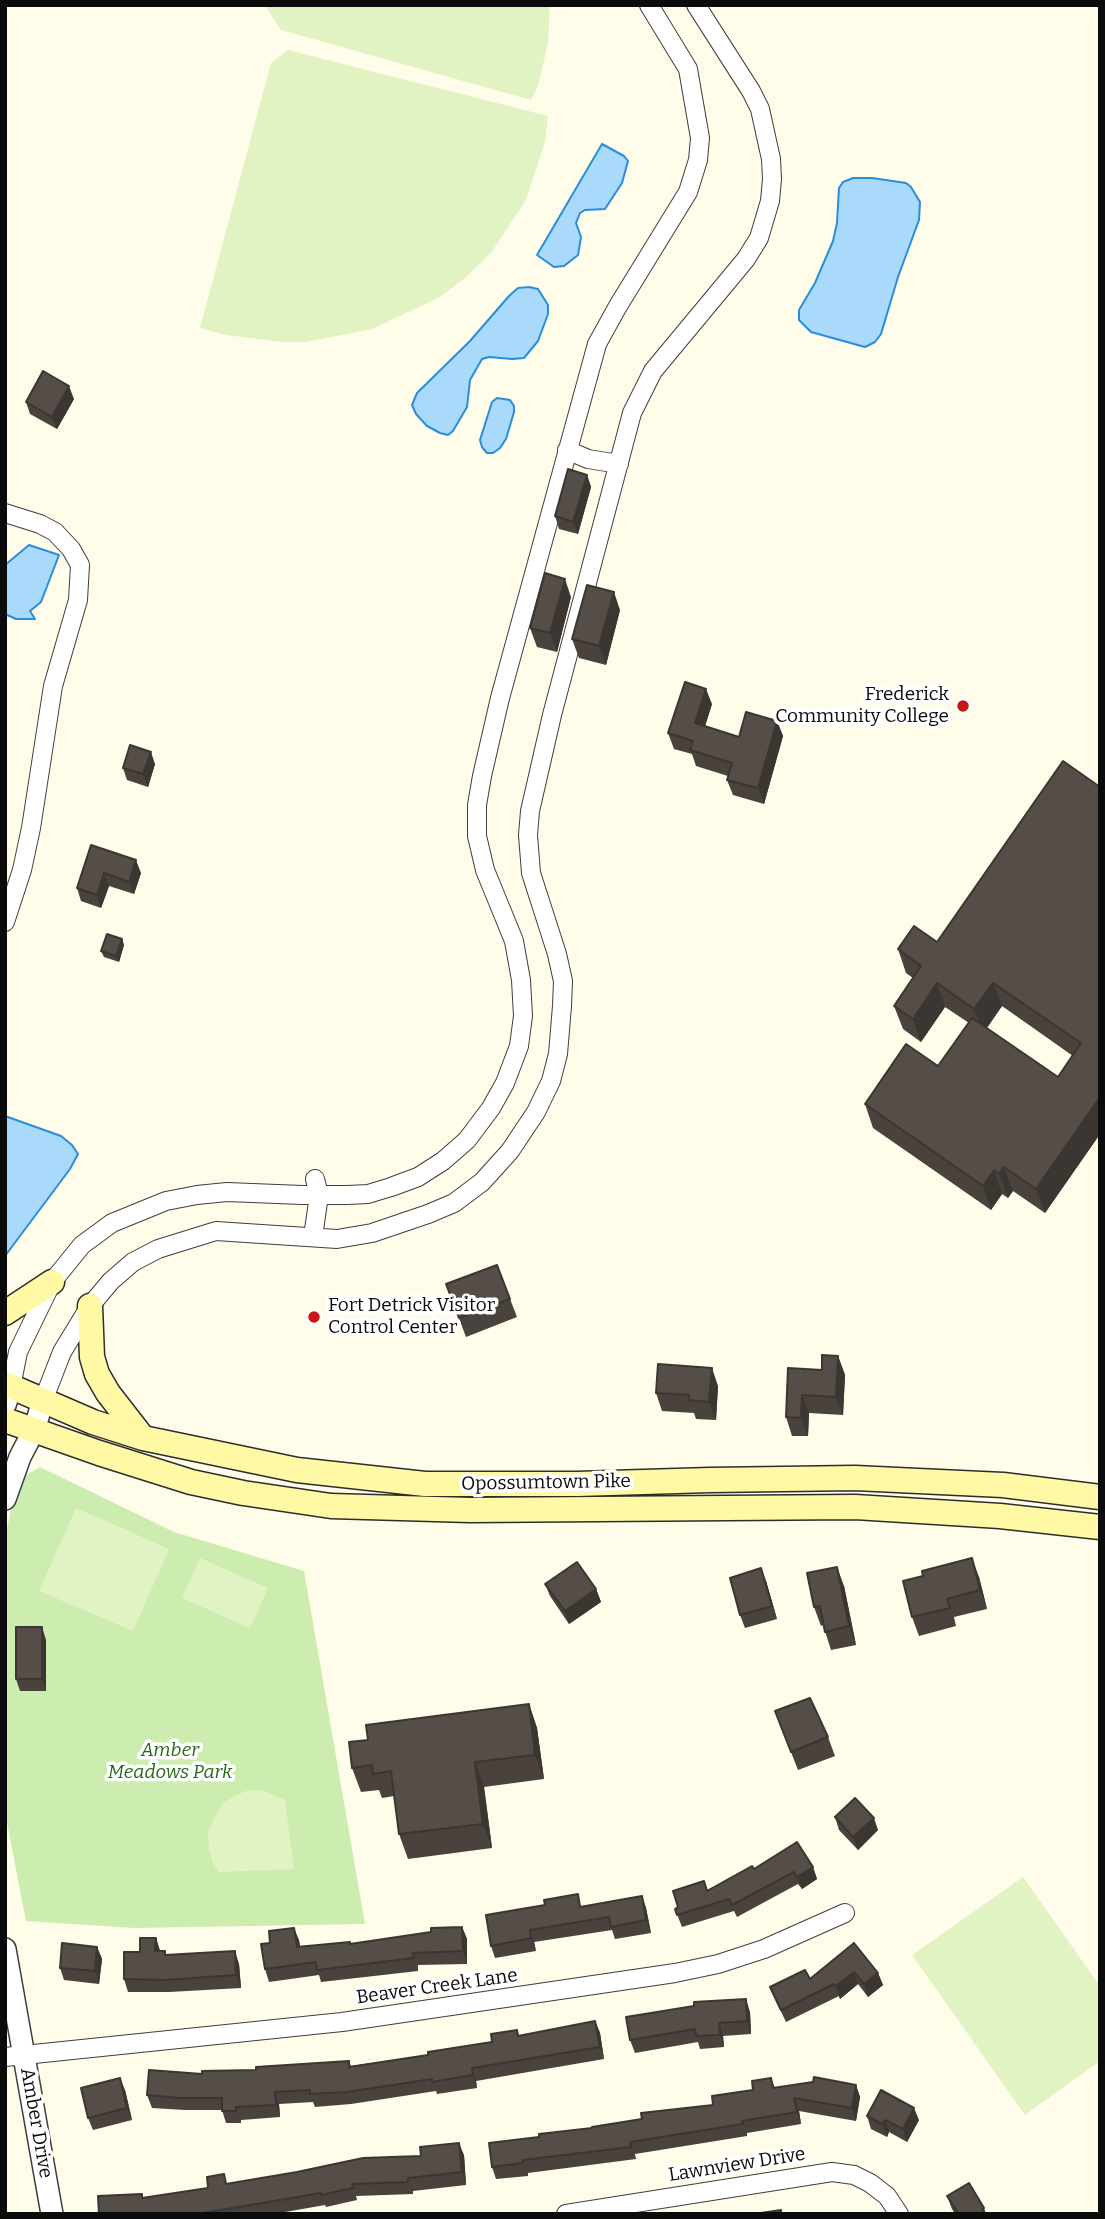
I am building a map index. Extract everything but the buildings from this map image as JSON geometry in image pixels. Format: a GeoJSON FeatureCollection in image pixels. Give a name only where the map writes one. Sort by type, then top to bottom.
{"type":"FeatureCollection","features":[{"type":"Feature","properties":{"kind":"main road"},"geometry":{"type":"LineString","coordinates":[[5,1313],[52,1282]]}},
{"type":"Feature","properties":{"kind":"main road"},"geometry":{"type":"LineString","coordinates":[[90,1306],[92,1357],[97,1374],[108,1394],[143,1438]]}},
{"type":"Feature","properties":{"kind":"main road","name":"Opossumtown Pike"},"geometry":{"type":"LineString","coordinates":[[7,1392],[43,1401],[93,1422],[143,1438],[297,1470],[425,1485],[855,1479],[1003,1485],[1100,1497]]}},
{"type":"Feature","properties":{"kind":"main road","name":"Opossumtown Pike"},"geometry":{"type":"LineString","coordinates":[[5,1420],[191,1482],[331,1506],[470,1510],[855,1507],[1000,1516],[1100,1528]]}},
{"type":"Feature","properties":{"kind":"street"},"geometry":{"type":"LineString","coordinates":[[7,1392],[18,1352],[52,1282],[82,1245],[112,1223],[166,1201],[227,1192],[317,1187],[368,1194],[418,1177],[443,1161],[467,1140],[491,1108],[505,1083],[519,1046],[523,1016],[522,979],[514,941],[482,859],[477,836],[477,805],[500,698],[597,344],[688,192],[698,160],[699,138],[688,69],[649,5]]}},
{"type":"Feature","properties":{"kind":"street"},"geometry":{"type":"LineString","coordinates":[[5,1499],[62,1352],[90,1306],[132,1262],[158,1249],[216,1231],[337,1239],[372,1233],[454,1203],[482,1182],[510,1151],[532,1120],[551,1080],[558,1054],[563,981],[531,873],[528,835],[530,811],[552,715],[632,413],[653,371],[746,260],[759,238],[770,201],[771,159],[760,109],[696,5]]}},
{"type":"Feature","properties":{"kind":"street"},"geometry":{"type":"LineString","coordinates":[[567,450],[588,459],[619,464]]}},
{"type":"Feature","properties":{"kind":"street"},"geometry":{"type":"LineString","coordinates":[[5,513],[40,524],[55,532],[80,565],[78,600],[53,685],[31,828],[22,870],[5,922]]}},
{"type":"Feature","properties":{"kind":"street"},"geometry":{"type":"LineString","coordinates":[[313,1237],[317,1187]]}},
{"type":"Feature","properties":{"kind":"street","name":"Beaver Creek Lane"},"geometry":{"type":"LineString","coordinates":[[15,2056],[342,2022],[675,1973],[718,1964],[764,1949],[845,1913]]}},
{"type":"Feature","properties":{"kind":"street","name":"Amber Drive"},"geometry":{"type":"LineString","coordinates":[[5,1949],[15,2056],[52,2214]]}},
{"type":"Feature","properties":{"kind":"street","name":"Lawnview Drive"},"geometry":{"type":"LineString","coordinates":[[566,2214],[832,2172],[854,2175],[870,2183],[887,2196],[900,2214]]}},
{"type":"Feature","properties":{"kind":"green space"},"geometry":{"type":"Polygon","coordinates":[[[550,5],[548,43],[538,86],[531,100],[281,30],[265,6],[550,5]]]}},
{"type":"Feature","properties":{"kind":"green space"},"geometry":{"type":"Polygon","coordinates":[[[288,50],[548,116],[545,142],[526,200],[491,253],[465,278],[440,297],[372,329],[306,342],[226,335],[200,328],[271,63],[288,50]]]}},
{"type":"Feature","properties":{"kind":"green space","name":"Amber Meadows Park"},"geometry":{"type":"Polygon","coordinates":[[[40,1467],[174,1532],[304,1571],[365,1924],[134,1928],[26,1921],[5,1812],[5,1538],[17,1481],[40,1467]]]}},
{"type":"Feature","properties":{"kind":"green space"},"geometry":{"type":"Polygon","coordinates":[[[76,1508],[169,1549],[133,1631],[39,1591],[76,1508]]]}},
{"type":"Feature","properties":{"kind":"green space"},"geometry":{"type":"Polygon","coordinates":[[[200,1558],[268,1588],[250,1628],[182,1598],[200,1558]]]}},
{"type":"Feature","properties":{"kind":"green space"},"geometry":{"type":"Polygon","coordinates":[[[260,1790],[285,1800],[294,1869],[219,1872],[209,1849],[208,1833],[214,1818],[222,1804],[234,1796],[246,1791],[260,1790]]]}},
{"type":"Feature","properties":{"kind":"green space"},"geometry":{"type":"Polygon","coordinates":[[[1023,1877],[1100,1986],[1100,2061],[1025,2115],[912,1955],[1023,1877]]]}},
{"type":"Feature","properties":{"kind":"water"},"geometry":{"type":"Polygon","coordinates":[[[602,144],[628,161],[622,183],[605,209],[585,210],[580,213],[576,223],[581,237],[578,255],[564,266],[554,267],[537,255],[602,144]]]}},
{"type":"Feature","properties":{"kind":"water"},"geometry":{"type":"Polygon","coordinates":[[[853,178],[906,183],[920,202],[919,220],[881,334],[875,342],[865,347],[811,332],[799,320],[799,310],[815,283],[833,241],[839,188],[843,182],[853,178]]]}},
{"type":"Feature","properties":{"kind":"water"},"geometry":{"type":"Polygon","coordinates":[[[518,288],[538,289],[548,305],[548,314],[538,341],[524,358],[482,359],[470,380],[467,407],[448,435],[427,426],[412,405],[417,393],[470,341],[509,296],[518,288]]]}},
{"type":"Feature","properties":{"kind":"water"},"geometry":{"type":"Polygon","coordinates":[[[497,398],[510,400],[514,412],[506,439],[500,448],[493,453],[487,453],[480,440],[492,402],[497,398]]]}},
{"type":"Feature","properties":{"kind":"water"},"geometry":{"type":"Polygon","coordinates":[[[29,545],[59,555],[41,602],[30,611],[35,619],[16,619],[5,614],[5,565],[29,545]]]}},
{"type":"Feature","properties":{"kind":"water"},"geometry":{"type":"Polygon","coordinates":[[[5,1116],[61,1136],[78,1154],[70,1169],[5,1256],[5,1116]]]}},
{"type":"Feature","properties":{"kind":"place","name":"Frederick Community College"},"geometry":{"type":"Point","coordinates":[963,706]}},
{"type":"Feature","properties":{"kind":"place","name":"Fort Detrick Visitor Control Center"},"geometry":{"type":"Point","coordinates":[314,1317]}}]}
